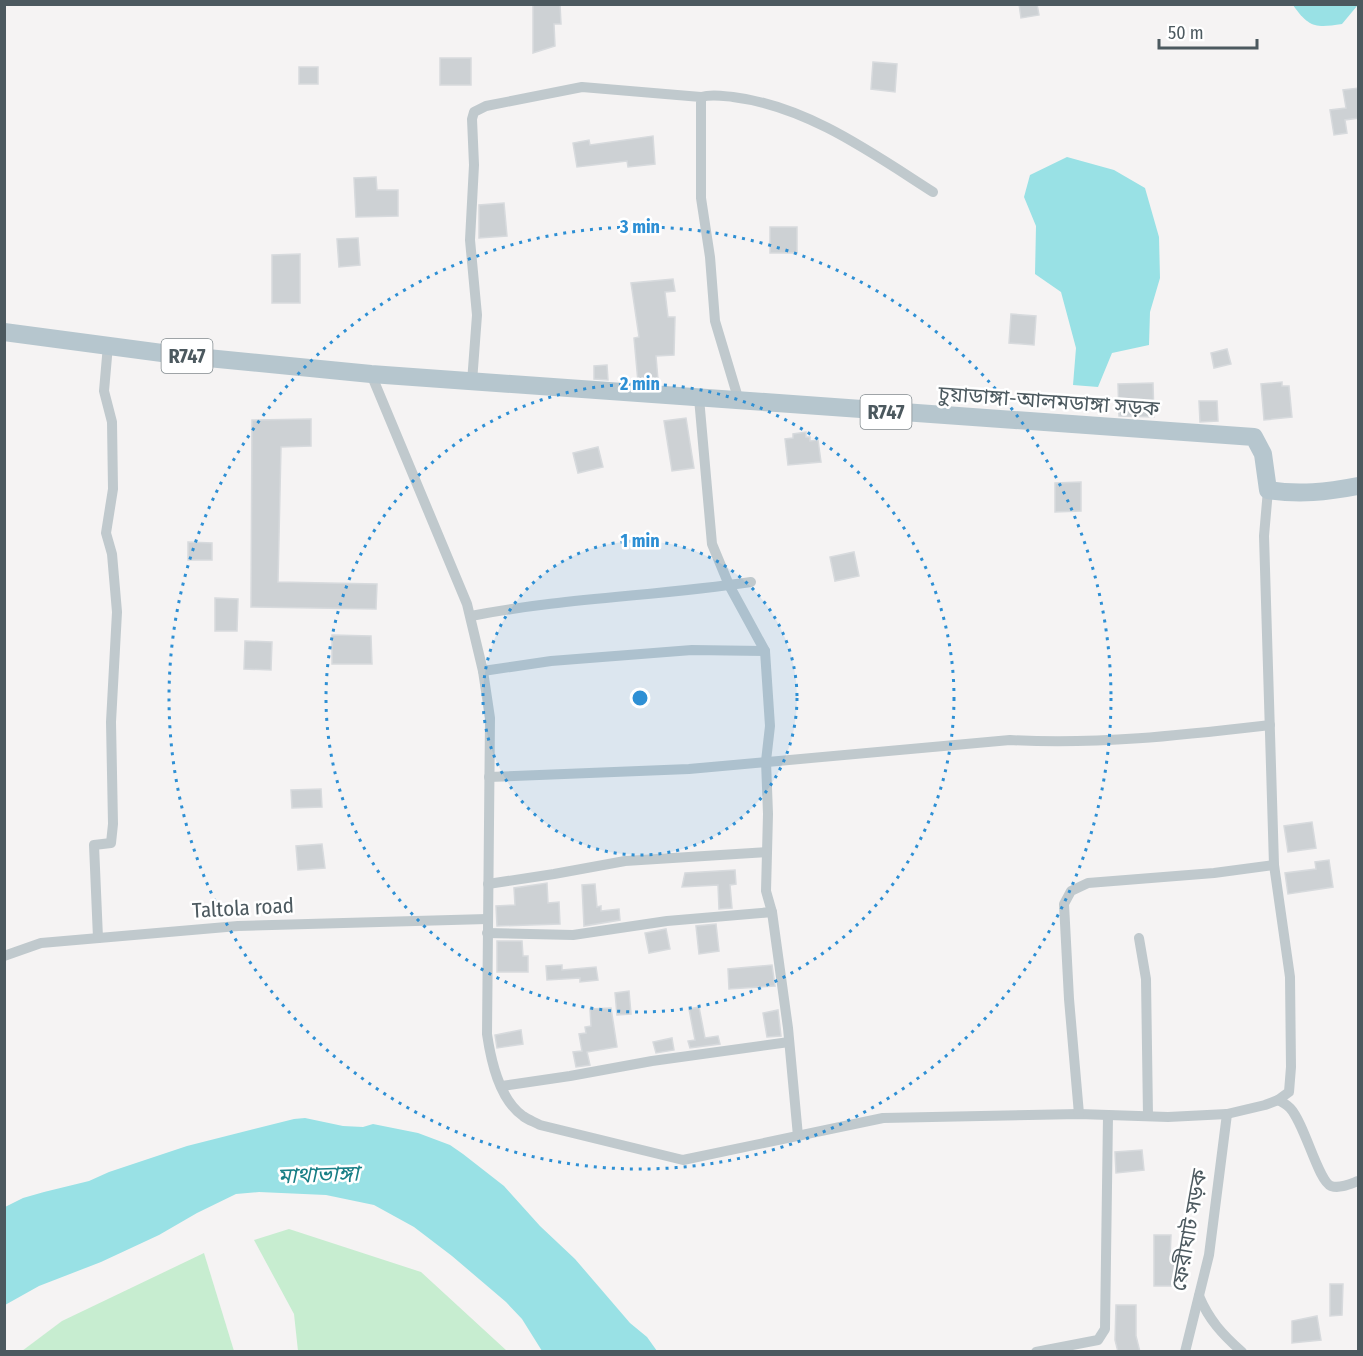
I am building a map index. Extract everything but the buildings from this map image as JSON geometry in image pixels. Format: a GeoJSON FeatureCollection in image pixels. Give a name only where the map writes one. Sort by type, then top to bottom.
{"type":"FeatureCollection","features":[{"type":"Feature","properties":{"kind":"main road","name":"R747"},"geometry":{"type":"LineString","coordinates":[[4,332],[177,355],[371,374]]}},
{"type":"Feature","properties":{"kind":"main road","name":"চুয়াডাঙ্গা-আলমডাঙ্গা সড়ক"},"geometry":{"type":"LineString","coordinates":[[371,374],[1254,437],[1263,454],[1268,490]]}},
{"type":"Feature","properties":{"kind":"main road"},"geometry":{"type":"LineString","coordinates":[[1268,490],[1288,493],[1321,493],[1359,486]]}},
{"type":"Feature","properties":{"kind":"street"},"geometry":{"type":"LineString","coordinates":[[472,382],[477,315],[470,240],[474,165],[472,119],[474,112],[479,108],[582,87],[746,99],[796,113],[868,150],[933,192]]}},
{"type":"Feature","properties":{"kind":"street"},"geometry":{"type":"LineString","coordinates":[[701,97],[701,198],[710,257],[715,321],[738,401]]}},
{"type":"Feature","properties":{"kind":"street"},"geometry":{"type":"LineString","coordinates":[[98,938],[94,845],[111,843],[113,824],[111,722],[117,641],[112,554],[106,532],[113,489],[112,422],[104,391],[108,345]]}},
{"type":"Feature","properties":{"kind":"street"},"geometry":{"type":"LineString","coordinates":[[371,374],[471,616],[483,671],[490,718],[487,1034],[492,1067],[509,1102],[523,1116],[540,1125],[683,1160],[883,1118],[1227,1114],[1265,1105],[1289,1092],[1290,977],[1274,865],[1264,536],[1268,490]]}},
{"type":"Feature","properties":{"kind":"street"},"geometry":{"type":"LineString","coordinates":[[699,398],[712,544],[729,585],[765,651],[770,726],[766,761],[766,891],[772,912],[789,1042],[798,1136]]}},
{"type":"Feature","properties":{"kind":"street"},"geometry":{"type":"LineString","coordinates":[[471,616],[573,600],[695,590],[751,582]]}},
{"type":"Feature","properties":{"kind":"street"},"geometry":{"type":"LineString","coordinates":[[483,671],[551,661],[692,650],[765,651]]}},
{"type":"Feature","properties":{"kind":"street"},"geometry":{"type":"LineString","coordinates":[[489,777],[650,772],[1010,740],[1060,743],[1148,739],[1270,725]]}},
{"type":"Feature","properties":{"kind":"street"},"geometry":{"type":"LineString","coordinates":[[488,884],[625,861],[767,852]]}},
{"type":"Feature","properties":{"kind":"street"},"geometry":{"type":"LineString","coordinates":[[1078,1114],[1064,904],[1071,891],[1088,883],[1214,873],[1274,865]]}},
{"type":"Feature","properties":{"kind":"street"},"geometry":{"type":"LineString","coordinates":[[487,933],[573,935],[667,921],[772,912]]}},
{"type":"Feature","properties":{"kind":"street","name":"Taltola road"},"geometry":{"type":"LineString","coordinates":[[4,956],[42,943],[238,926],[487,920]]}},
{"type":"Feature","properties":{"kind":"street"},"geometry":{"type":"LineString","coordinates":[[1140,938],[1146,979],[1148,1116]]}},
{"type":"Feature","properties":{"kind":"street"},"geometry":{"type":"LineString","coordinates":[[502,1086],[652,1060],[789,1042]]}},
{"type":"Feature","properties":{"kind":"street"},"geometry":{"type":"LineString","coordinates":[[1278,1100],[1289,1107],[1297,1117],[1310,1143],[1320,1174],[1328,1185],[1338,1187],[1359,1181]]}},
{"type":"Feature","properties":{"kind":"street","name":"ফেরীঘাট সড়ক"},"geometry":{"type":"LineString","coordinates":[[1185,1352],[1209,1255],[1227,1114]]}},
{"type":"Feature","properties":{"kind":"street"},"geometry":{"type":"LineString","coordinates":[[1036,1352],[1098,1340],[1105,1329],[1108,1116]]}},
{"type":"Feature","properties":{"kind":"street"},"geometry":{"type":"LineString","coordinates":[[1199,1296],[1207,1316],[1242,1352]]}},
{"type":"Feature","properties":{"kind":"green space"},"geometry":{"type":"Polygon","coordinates":[[[289,1229],[421,1272],[507,1351],[298,1351],[294,1314],[254,1240],[289,1229]]]}},
{"type":"Feature","properties":{"kind":"green space"},"geometry":{"type":"Polygon","coordinates":[[[204,1253],[234,1351],[22,1351],[62,1321],[204,1253]]]}},
{"type":"Feature","properties":{"kind":"water"},"geometry":{"type":"Polygon","coordinates":[[[1356,4],[1357,6],[1342,24],[1326,26],[1309,22],[1293,5],[1356,4]]]}},
{"type":"Feature","properties":{"kind":"water"},"geometry":{"type":"Polygon","coordinates":[[[1067,157],[1114,170],[1145,188],[1159,237],[1160,278],[1150,312],[1149,345],[1112,353],[1098,387],[1073,385],[1076,348],[1061,292],[1035,274],[1036,226],[1024,197],[1030,175],[1067,157]]]}},
{"type":"Feature","properties":{"kind":"water","name":"মাথাভাঙ্গা"},"geometry":{"type":"Polygon","coordinates":[[[305,1118],[343,1126],[363,1127],[373,1124],[418,1133],[450,1145],[504,1186],[540,1226],[575,1259],[630,1323],[647,1337],[657,1351],[542,1351],[522,1319],[506,1302],[414,1227],[374,1205],[326,1195],[259,1192],[236,1194],[159,1235],[101,1262],[39,1286],[5,1305],[5,1207],[23,1198],[89,1181],[187,1146],[305,1118]]]}}]}
